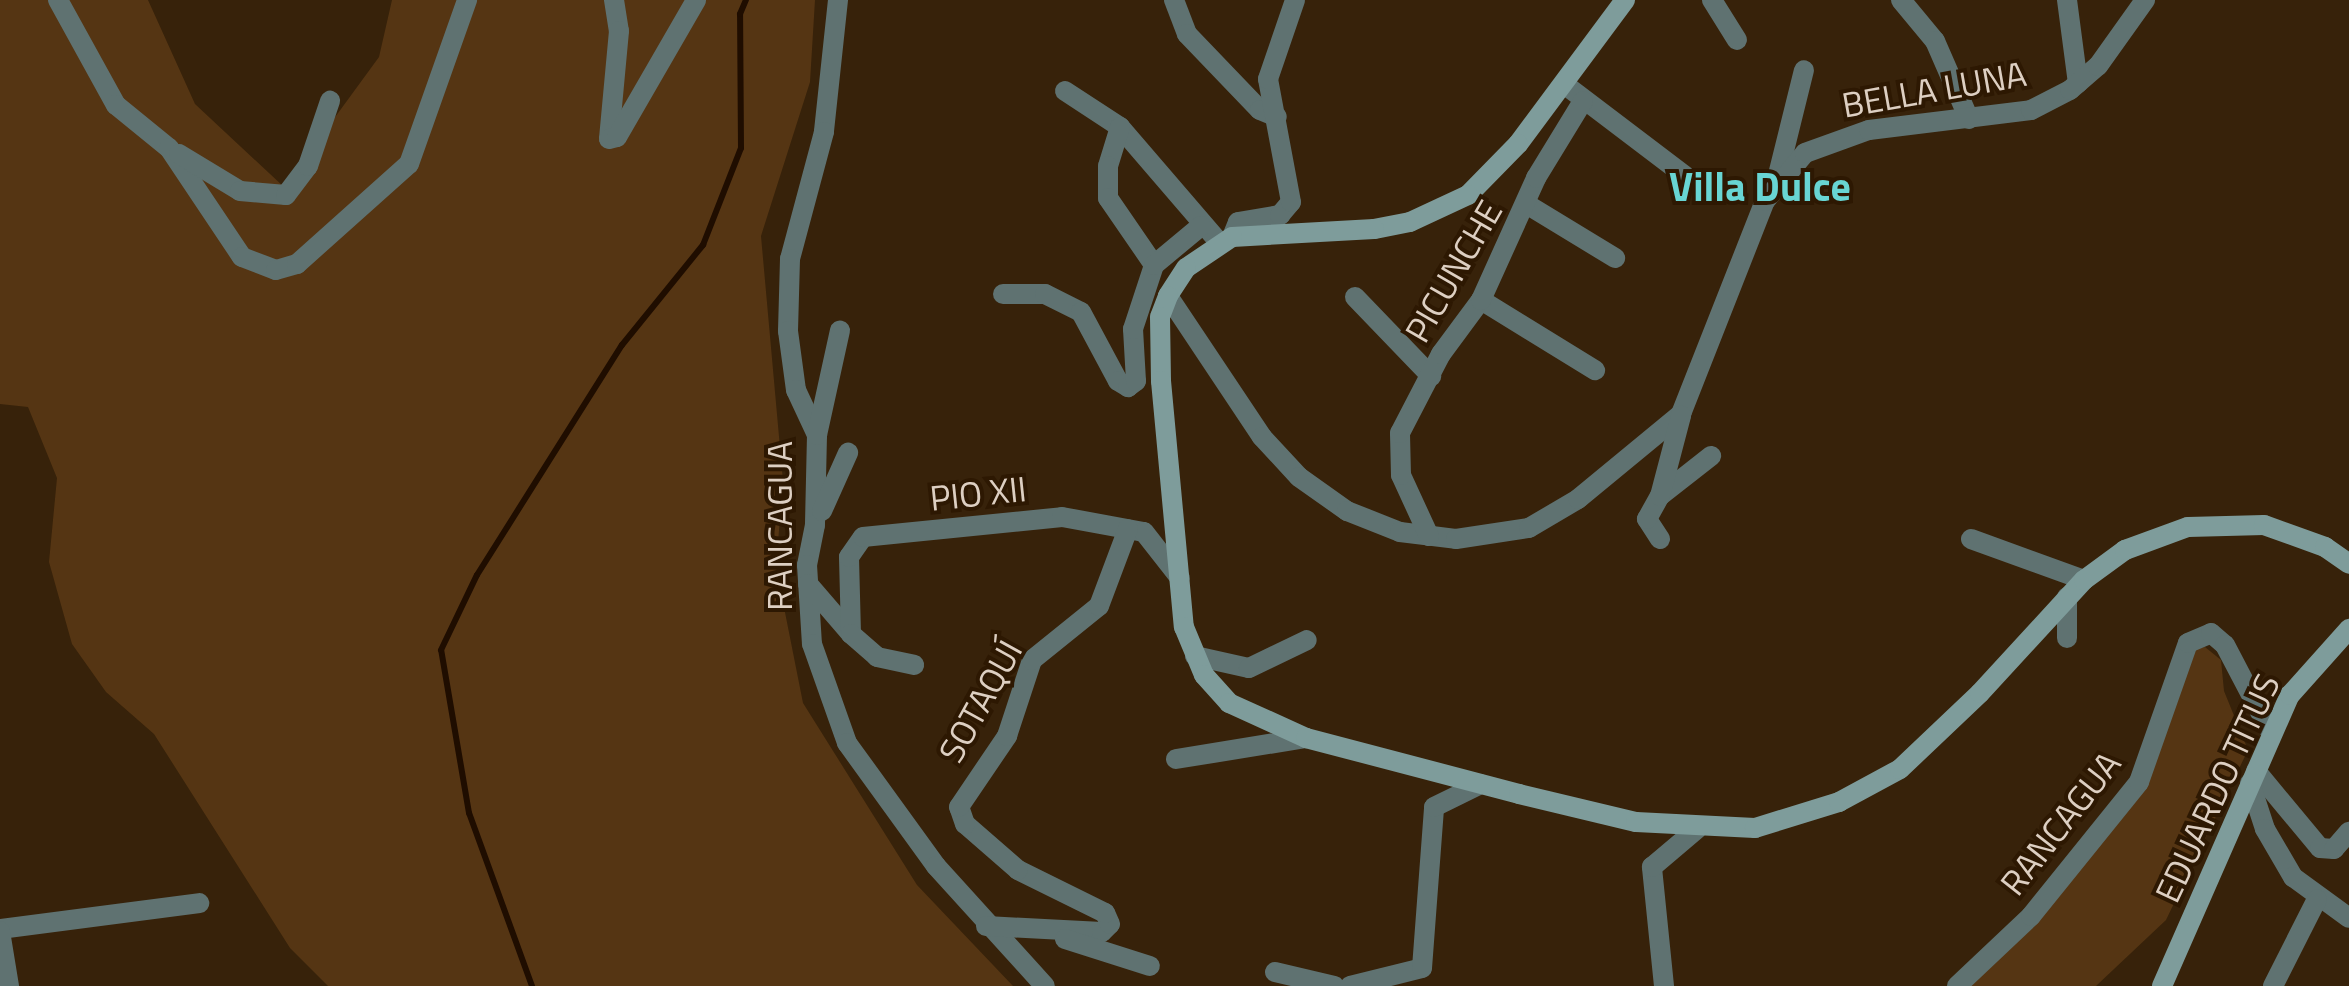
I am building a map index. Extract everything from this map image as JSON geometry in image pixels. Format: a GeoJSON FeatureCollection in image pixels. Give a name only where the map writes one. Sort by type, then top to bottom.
{"type":"FeatureCollection","features":[{"type":"Feature","properties":{"kind":"street"},"geometry":{"type":"LineString","coordinates":[[58,0],[104,89],[169,148],[240,191],[286,195],[308,166],[330,102]]}},
{"type":"Feature","properties":{"kind":"street"},"geometry":{"type":"LineString","coordinates":[[169,148],[242,257],[276,270],[297,264],[409,164],[466,0]]}},
{"type":"Feature","properties":{"kind":"street"},"geometry":{"type":"LineString","coordinates":[[614,0],[619,31],[606,134],[613,139],[696,0]]}},
{"type":"Feature","properties":{"kind":"street","name":"RANCAGUA"},"geometry":{"type":"LineString","coordinates":[[838,0],[824,132],[790,260],[788,331],[796,390],[817,435],[815,525],[808,582],[812,644],[847,743],[986,926],[1046,986]]}},
{"type":"Feature","properties":{"kind":"street"},"geometry":{"type":"LineString","coordinates":[[1174,0],[1195,44],[1260,110],[1277,118]]}},
{"type":"Feature","properties":{"kind":"street"},"geometry":{"type":"LineString","coordinates":[[1295,0],[1268,79],[1290,206],[1280,215],[1238,222],[1225,240],[1186,268],[1160,317],[1160,381],[1184,627],[1194,656],[1230,703],[1306,738],[1636,822],[1697,829],[1770,825],[1839,802],[1900,769],[2084,580],[2125,550],[2188,527],[2264,525],[2325,547],[2349,564]]}},
{"type":"Feature","properties":{"kind":"street"},"geometry":{"type":"LineString","coordinates":[[1064,91],[1120,127],[1201,226],[1225,240],[1374,229],[1438,212],[1492,174],[1625,0]]}},
{"type":"Feature","properties":{"kind":"street"},"geometry":{"type":"LineString","coordinates":[[1712,0],[1737,40]]}},
{"type":"Feature","properties":{"kind":"street"},"geometry":{"type":"LineString","coordinates":[[1901,0],[1935,42],[1969,119]]}},
{"type":"Feature","properties":{"kind":"street"},"geometry":{"type":"LineString","coordinates":[[2067,0],[2078,83]]}},
{"type":"Feature","properties":{"kind":"street","name":"BELLA LUNA"},"geometry":{"type":"LineString","coordinates":[[1168,296],[1262,437],[1300,477],[1347,511],[1429,536],[1496,537],[1529,528],[1578,499],[1681,414],[1776,181],[1825,141],[2031,110],[2078,83],[2144,0]]}},
{"type":"Feature","properties":{"kind":"street"},"geometry":{"type":"LineString","coordinates":[[1776,181],[1804,70]]}},
{"type":"Feature","properties":{"kind":"street"},"geometry":{"type":"LineString","coordinates":[[1564,84],[1704,191]]}},
{"type":"Feature","properties":{"kind":"street","name":"PICUNCHE"},"geometry":{"type":"LineString","coordinates":[[1355,297],[1431,376],[1481,300],[1528,205],[1536,178],[1583,101]]}},
{"type":"Feature","properties":{"kind":"street"},"geometry":{"type":"LineString","coordinates":[[1120,127],[1108,166],[1108,198],[1154,265]]}},
{"type":"Feature","properties":{"kind":"street"},"geometry":{"type":"LineString","coordinates":[[1528,205],[1615,258]]}},
{"type":"Feature","properties":{"kind":"street"},"geometry":{"type":"LineString","coordinates":[[1004,294],[1045,294],[1081,312],[1118,382],[1128,387],[1136,381],[1132,329],[1154,265],[1201,226]]}},
{"type":"Feature","properties":{"kind":"street"},"geometry":{"type":"LineString","coordinates":[[1481,300],[1595,370]]}},
{"type":"Feature","properties":{"kind":"street"},"geometry":{"type":"LineString","coordinates":[[817,435],[840,330]]}},
{"type":"Feature","properties":{"kind":"street"},"geometry":{"type":"LineString","coordinates":[[1429,536],[1397,454],[1410,411],[1431,376]]}},
{"type":"Feature","properties":{"kind":"street"},"geometry":{"type":"LineString","coordinates":[[1660,539],[1647,519],[1660,496],[1681,414]]}},
{"type":"Feature","properties":{"kind":"street"},"geometry":{"type":"LineString","coordinates":[[815,525],[848,453]]}},
{"type":"Feature","properties":{"kind":"street"},"geometry":{"type":"LineString","coordinates":[[1660,496],[1711,456]]}},
{"type":"Feature","properties":{"kind":"street","name":"PIO XII"},"geometry":{"type":"LineString","coordinates":[[851,634],[849,557],[863,537],[1062,518],[1128,529],[1151,538],[1180,578]]}},
{"type":"Feature","properties":{"kind":"street","name":"SOTAQUÍ"},"geometry":{"type":"LineString","coordinates":[[1044,933],[1102,932],[1108,918],[1018,870],[958,812],[1007,736],[1032,660],[1099,606],[1128,529]]}},
{"type":"Feature","properties":{"kind":"street"},"geometry":{"type":"LineString","coordinates":[[1971,539],[2084,580]]}},
{"type":"Feature","properties":{"kind":"street"},"geometry":{"type":"LineString","coordinates":[[808,582],[851,634],[877,657],[914,665]]}},
{"type":"Feature","properties":{"kind":"street"},"geometry":{"type":"LineString","coordinates":[[2066,638],[2067,597]]}},
{"type":"Feature","properties":{"kind":"street","name":"EDUARDO TITUS"},"geometry":{"type":"LineString","coordinates":[[2162,986],[2290,695],[2349,629]]}},
{"type":"Feature","properties":{"kind":"street","name":"RANCAGUA"},"geometry":{"type":"LineString","coordinates":[[1958,986],[2058,887],[2139,782],[2188,643],[2211,633],[2225,645],[2271,734]]}},
{"type":"Feature","properties":{"kind":"street"},"geometry":{"type":"LineString","coordinates":[[1194,656],[1249,668],[1306,640]]}},
{"type":"Feature","properties":{"kind":"street"},"geometry":{"type":"LineString","coordinates":[[1176,759],[1306,738]]}},
{"type":"Feature","properties":{"kind":"street"},"geometry":{"type":"LineString","coordinates":[[2253,777],[2320,848],[2334,849],[2349,832]]}},
{"type":"Feature","properties":{"kind":"street"},"geometry":{"type":"LineString","coordinates":[[2253,777],[2265,829],[2293,877],[2317,899],[2349,918]]}},
{"type":"Feature","properties":{"kind":"street"},"geometry":{"type":"LineString","coordinates":[[1350,986],[1422,968],[1434,807],[1481,784]]}},
{"type":"Feature","properties":{"kind":"street"},"geometry":{"type":"LineString","coordinates":[[1664,986],[1652,866],[1697,829]]}},
{"type":"Feature","properties":{"kind":"street"},"geometry":{"type":"LineString","coordinates":[[2273,986],[2317,899]]}},
{"type":"Feature","properties":{"kind":"street"},"geometry":{"type":"LineString","coordinates":[[9,986],[0,930],[199,903]]}},
{"type":"Feature","properties":{"kind":"street"},"geometry":{"type":"LineString","coordinates":[[986,926],[1044,933],[1150,966]]}},
{"type":"Feature","properties":{"kind":"street"},"geometry":{"type":"LineString","coordinates":[[1276,972],[1334,986]]}},
{"type":"Feature","properties":{"kind":"shaded area"},"geometry":{"type":"Polygon","coordinates":[[[0,0],[148,0],[195,104],[284,187],[379,57],[392,0],[815,0],[810,82],[761,236],[783,481],[776,567],[803,703],[917,885],[1013,986],[328,986],[290,948],[154,734],[106,692],[72,644],[49,562],[57,478],[28,407],[0,404],[0,0]]]}},
{"type":"Feature","properties":{"kind":"shaded area"},"geometry":{"type":"Polygon","coordinates":[[[2205,647],[2221,660],[2224,691],[2248,750],[2166,920],[2096,986],[1969,986],[2146,775],[2194,649],[2205,647]]]}},
{"type":"Feature","properties":{"kind":"waterway"},"geometry":{"type":"LineString","coordinates":[[532,986],[469,813],[441,650],[477,575],[622,345],[703,245],[741,148],[740,14],[746,0]]}},
{"type":"Feature","properties":{"kind":"district","name":"Villa Dulce"},"geometry":{"type":"Point","coordinates":[1760,187]}}]}
